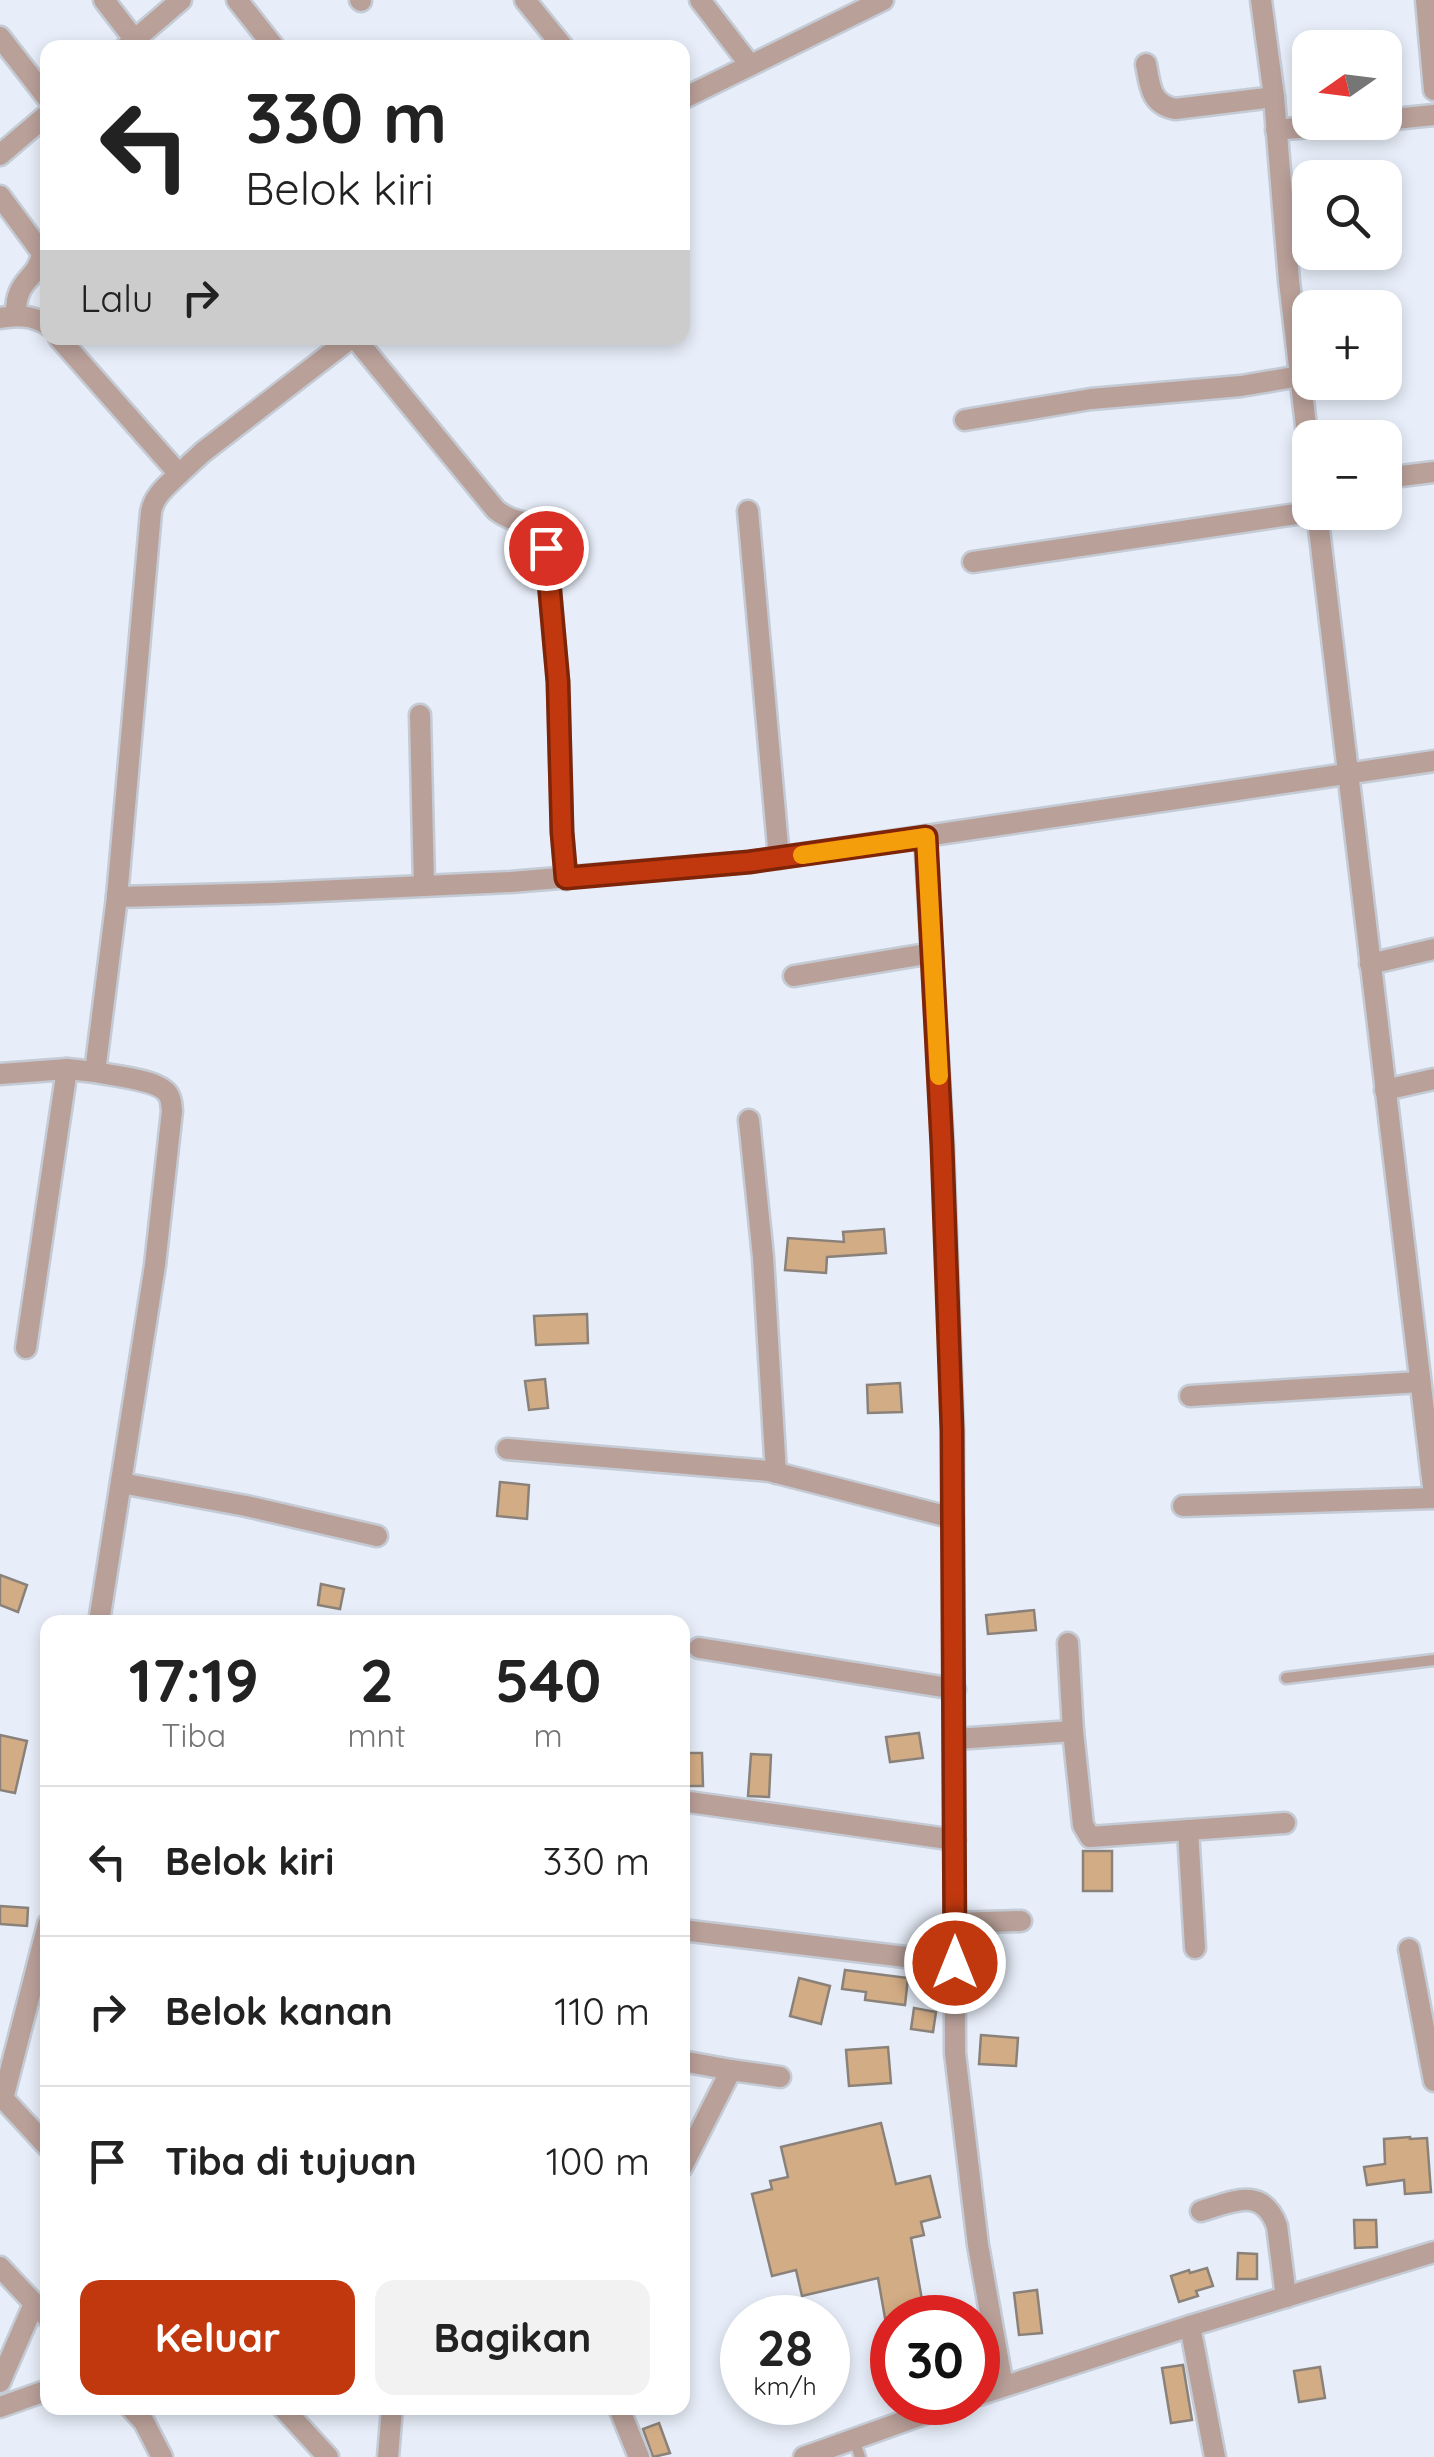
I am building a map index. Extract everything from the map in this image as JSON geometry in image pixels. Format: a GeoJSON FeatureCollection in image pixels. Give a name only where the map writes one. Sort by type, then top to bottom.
{"type":"FeatureCollection","features":[{"type":"Feature","properties":{"kind":"street"},"geometry":{"type":"LineString","coordinates":[[104,0],[130,40]]}},
{"type":"Feature","properties":{"kind":"street"},"geometry":{"type":"LineString","coordinates":[[138,40],[181,0]]}},
{"type":"Feature","properties":{"kind":"street"},"geometry":{"type":"LineString","coordinates":[[236,0],[268,40]]}},
{"type":"Feature","properties":{"kind":"street"},"geometry":{"type":"LineString","coordinates":[[525,0],[558,40]]}},
{"type":"Feature","properties":{"kind":"street"},"geometry":{"type":"LineString","coordinates":[[700,0],[750,65]]}},
{"type":"Feature","properties":{"kind":"street"},"geometry":{"type":"LineString","coordinates":[[690,95],[849,7],[883,0]]}},
{"type":"Feature","properties":{"kind":"street"},"geometry":{"type":"LineString","coordinates":[[1261,0],[1274,97],[1292,304]]}},
{"type":"Feature","properties":{"kind":"street"},"geometry":{"type":"LineString","coordinates":[[1426,0],[1434,90]]}},
{"type":"Feature","properties":{"kind":"street"},"geometry":{"type":"LineString","coordinates":[[0,37],[40,89]]}},
{"type":"Feature","properties":{"kind":"street"},"geometry":{"type":"LineString","coordinates":[[1146,64],[1152,94],[1164,107],[1274,97]]}},
{"type":"Feature","properties":{"kind":"street"},"geometry":{"type":"LineString","coordinates":[[1402,118],[1434,115]]}},
{"type":"Feature","properties":{"kind":"street"},"geometry":{"type":"LineString","coordinates":[[0,155],[40,121]]}},
{"type":"Feature","properties":{"kind":"street"},"geometry":{"type":"LineString","coordinates":[[1276,130],[1292,128]]}},
{"type":"Feature","properties":{"kind":"street"},"geometry":{"type":"LineString","coordinates":[[0,196],[40,250]]}},
{"type":"Feature","properties":{"kind":"street"},"geometry":{"type":"LineString","coordinates":[[40,261],[20,286],[8,316],[40,320]]}},
{"type":"Feature","properties":{"kind":"street"},"geometry":{"type":"LineString","coordinates":[[64,345],[179,474]]}},
{"type":"Feature","properties":{"kind":"street"},"geometry":{"type":"LineString","coordinates":[[95,1072],[117,897],[152,502],[203,452],[344,345]]}},
{"type":"Feature","properties":{"kind":"street"},"geometry":{"type":"LineString","coordinates":[[359,345],[496,510],[512,520],[534,526],[542,536],[556,663],[566,878]]}},
{"type":"Feature","properties":{"kind":"street"},"geometry":{"type":"LineString","coordinates":[[964,420],[1091,400],[1242,386],[1292,366]]}},
{"type":"Feature","properties":{"kind":"street"},"geometry":{"type":"LineString","coordinates":[[1402,476],[1434,472]]}},
{"type":"Feature","properties":{"kind":"street"},"geometry":{"type":"LineString","coordinates":[[748,511],[779,858]]}},
{"type":"Feature","properties":{"kind":"street"},"geometry":{"type":"LineString","coordinates":[[973,562],[1292,515]]}},
{"type":"Feature","properties":{"kind":"street"},"geometry":{"type":"LineString","coordinates":[[1183,1506],[1434,1497],[1425,1392],[1315,530]]}},
{"type":"Feature","properties":{"kind":"street"},"geometry":{"type":"LineString","coordinates":[[420,715],[424,886]]}},
{"type":"Feature","properties":{"kind":"street"},"geometry":{"type":"LineString","coordinates":[[117,897],[566,878],[779,858],[1434,761]]}},
{"type":"Feature","properties":{"kind":"street"},"geometry":{"type":"LineString","coordinates":[[926,837],[944,1184],[953,1518],[956,2053],[978,2244],[1003,2386]]}},
{"type":"Feature","properties":{"kind":"street"},"geometry":{"type":"LineString","coordinates":[[1370,964],[1434,949]]}},
{"type":"Feature","properties":{"kind":"street"},"geometry":{"type":"LineString","coordinates":[[794,976],[932,953]]}},
{"type":"Feature","properties":{"kind":"street"},"geometry":{"type":"LineString","coordinates":[[26,1348],[67,1069]]}},
{"type":"Feature","properties":{"kind":"street"},"geometry":{"type":"LineString","coordinates":[[0,1074],[67,1069],[95,1072],[153,1084],[165,1090],[171,1099],[156,1264],[99,1615]]}},
{"type":"Feature","properties":{"kind":"street"},"geometry":{"type":"LineString","coordinates":[[1386,1090],[1434,1078]]}},
{"type":"Feature","properties":{"kind":"street"},"geometry":{"type":"LineString","coordinates":[[749,1120],[763,1257],[776,1473]]}},
{"type":"Feature","properties":{"kind":"street"},"geometry":{"type":"LineString","coordinates":[[1190,1396],[1425,1392]]}},
{"type":"Feature","properties":{"kind":"street"},"geometry":{"type":"LineString","coordinates":[[507,1449],[776,1473],[953,1518]]}},
{"type":"Feature","properties":{"kind":"street"},"geometry":{"type":"LineString","coordinates":[[121,1483],[377,1536]]}},
{"type":"Feature","properties":{"kind":"street"},"geometry":{"type":"LineString","coordinates":[[1068,1644],[1083,1825],[1090,1836],[1285,1823]]}},
{"type":"Feature","properties":{"kind":"street"},"geometry":{"type":"LineString","coordinates":[[700,1648],[954,1689]]}},
{"type":"Feature","properties":{"kind":"street"},"geometry":{"type":"LineString","coordinates":[[956,1739],[1073,1731]]}},
{"type":"Feature","properties":{"kind":"street"},"geometry":{"type":"LineString","coordinates":[[690,1802],[954,1840]]}},
{"type":"Feature","properties":{"kind":"street"},"geometry":{"type":"LineString","coordinates":[[1188,1830],[1195,1948]]}},
{"type":"Feature","properties":{"kind":"street"},"geometry":{"type":"LineString","coordinates":[[955,1923],[1021,1921]]}},
{"type":"Feature","properties":{"kind":"street"},"geometry":{"type":"LineString","coordinates":[[690,1931],[955,1963]]}},
{"type":"Feature","properties":{"kind":"street"},"geometry":{"type":"LineString","coordinates":[[1409,1949],[1434,2081]]}},
{"type":"Feature","properties":{"kind":"street"},"geometry":{"type":"LineString","coordinates":[[40,1954],[2,2097],[40,2138]]}},
{"type":"Feature","properties":{"kind":"street"},"geometry":{"type":"LineString","coordinates":[[690,2063],[780,2077]]}},
{"type":"Feature","properties":{"kind":"street"},"geometry":{"type":"LineString","coordinates":[[690,2151],[731,2070]]}},
{"type":"Feature","properties":{"kind":"street"},"geometry":{"type":"LineString","coordinates":[[1201,2211],[1244,2198],[1256,2200],[1273,2214],[1286,2297]]}},
{"type":"Feature","properties":{"kind":"street"},"geometry":{"type":"LineString","coordinates":[[1000,2387],[1434,2252]]}},
{"type":"Feature","properties":{"kind":"street"},"geometry":{"type":"LineString","coordinates":[[0,2267],[40,2310]]}},
{"type":"Feature","properties":{"kind":"street"},"geometry":{"type":"LineString","coordinates":[[0,2382],[40,2313]]}},
{"type":"Feature","properties":{"kind":"street"},"geometry":{"type":"LineString","coordinates":[[1190,2326],[1215,2457]]}},
{"type":"Feature","properties":{"kind":"street"},"geometry":{"type":"LineString","coordinates":[[0,2406],[40,2393]]}},
{"type":"Feature","properties":{"kind":"street"},"geometry":{"type":"LineString","coordinates":[[137,2415],[162,2457]]}},
{"type":"Feature","properties":{"kind":"street"},"geometry":{"type":"LineString","coordinates":[[289,2415],[328,2457]]}},
{"type":"Feature","properties":{"kind":"street"},"geometry":{"type":"LineString","coordinates":[[388,2457],[391,2415]]}},
{"type":"Feature","properties":{"kind":"street"},"geometry":{"type":"LineString","coordinates":[[622,2415],[639,2457]]}},
{"type":"Feature","properties":{"kind":"street"},"geometry":{"type":"LineString","coordinates":[[804,2457],[857,2448],[908,2425]]}},
{"type":"Feature","properties":{"kind":"lane"},"geometry":{"type":"LineString","coordinates":[[1286,1678],[1434,1660]]}},
{"type":"Feature","properties":{"kind":"building"},"geometry":{"type":"Polygon","coordinates":[[[884,1229],[886,1253],[827,1257],[826,1273],[785,1270],[788,1238],[844,1242],[843,1232],[884,1229]]]}},
{"type":"Feature","properties":{"kind":"building"},"geometry":{"type":"Polygon","coordinates":[[[587,1314],[588,1343],[536,1345],[534,1316],[587,1314]]]}},
{"type":"Feature","properties":{"kind":"building"},"geometry":{"type":"Polygon","coordinates":[[[545,1379],[548,1408],[529,1410],[525,1381],[545,1379]]]}},
{"type":"Feature","properties":{"kind":"building"},"geometry":{"type":"Polygon","coordinates":[[[900,1383],[902,1412],[868,1413],[867,1385],[900,1383]]]}},
{"type":"Feature","properties":{"kind":"building"},"geometry":{"type":"Polygon","coordinates":[[[500,1482],[529,1485],[527,1519],[497,1516],[500,1482]]]}},
{"type":"Feature","properties":{"kind":"building"},"geometry":{"type":"Polygon","coordinates":[[[0,1575],[27,1585],[18,1612],[0,1605],[0,1575]]]}},
{"type":"Feature","properties":{"kind":"building"},"geometry":{"type":"Polygon","coordinates":[[[321,1584],[344,1589],[340,1609],[318,1605],[321,1584]]]}},
{"type":"Feature","properties":{"kind":"building"},"geometry":{"type":"Polygon","coordinates":[[[1034,1610],[1036,1630],[988,1634],[986,1615],[1034,1610]]]}},
{"type":"Feature","properties":{"kind":"building"},"geometry":{"type":"Polygon","coordinates":[[[919,1733],[923,1758],[890,1762],[886,1737],[919,1733]]]}},
{"type":"Feature","properties":{"kind":"building"},"geometry":{"type":"Polygon","coordinates":[[[0,1735],[27,1741],[15,1793],[0,1790],[0,1735]]]}},
{"type":"Feature","properties":{"kind":"building"},"geometry":{"type":"Polygon","coordinates":[[[690,1753],[702,1753],[703,1786],[690,1786],[690,1753]]]}},
{"type":"Feature","properties":{"kind":"building"},"geometry":{"type":"Polygon","coordinates":[[[751,1754],[771,1755],[769,1797],[748,1796],[751,1754]]]}},
{"type":"Feature","properties":{"kind":"building"},"geometry":{"type":"Polygon","coordinates":[[[1083,1851],[1112,1851],[1112,1891],[1083,1891],[1083,1851]]]}},
{"type":"Feature","properties":{"kind":"building"},"geometry":{"type":"Polygon","coordinates":[[[0,1906],[28,1908],[27,1926],[0,1924],[0,1906]]]}},
{"type":"Feature","properties":{"kind":"building"},"geometry":{"type":"Polygon","coordinates":[[[845,1970],[908,1978],[905,2005],[865,2000],[866,1992],[842,1989],[845,1970]]]}},
{"type":"Feature","properties":{"kind":"building"},"geometry":{"type":"Polygon","coordinates":[[[799,1978],[830,1986],[821,2024],[790,2016],[799,1978]]]}},
{"type":"Feature","properties":{"kind":"building"},"geometry":{"type":"Polygon","coordinates":[[[914,2008],[936,2012],[933,2032],[911,2029],[914,2008]]]}},
{"type":"Feature","properties":{"kind":"building"},"geometry":{"type":"Polygon","coordinates":[[[981,2035],[1018,2038],[1016,2066],[979,2064],[981,2035]]]}},
{"type":"Feature","properties":{"kind":"building"},"geometry":{"type":"Polygon","coordinates":[[[888,2047],[891,2083],[849,2086],[846,2050],[888,2047]]]}},
{"type":"Feature","properties":{"kind":"building"},"geometry":{"type":"Polygon","coordinates":[[[881,2123],[896,2184],[930,2176],[940,2217],[921,2222],[924,2235],[911,2238],[921,2295],[881,2295],[878,2278],[802,2295],[796,2270],[772,2276],[752,2194],[772,2189],[770,2181],[788,2177],[781,2147],[881,2123]]]}},
{"type":"Feature","properties":{"kind":"building"},"geometry":{"type":"Polygon","coordinates":[[[1427,2138],[1431,2192],[1405,2194],[1404,2180],[1367,2185],[1364,2167],[1385,2164],[1384,2139],[1427,2138]]]}},
{"type":"Feature","properties":{"kind":"building"},"geometry":{"type":"Polygon","coordinates":[[[1354,2220],[1376,2220],[1377,2247],[1355,2248],[1354,2220]]]}},
{"type":"Feature","properties":{"kind":"building"},"geometry":{"type":"Polygon","coordinates":[[[1238,2253],[1257,2254],[1257,2279],[1237,2279],[1238,2253]]]}},
{"type":"Feature","properties":{"kind":"building"},"geometry":{"type":"Polygon","coordinates":[[[1207,2268],[1213,2286],[1179,2302],[1171,2276],[1207,2268]]]}},
{"type":"Feature","properties":{"kind":"building"},"geometry":{"type":"Polygon","coordinates":[[[1037,2290],[1042,2333],[1019,2335],[1014,2293],[1037,2290]]]}},
{"type":"Feature","properties":{"kind":"building"},"geometry":{"type":"Polygon","coordinates":[[[1183,2365],[1192,2420],[1171,2423],[1162,2368],[1183,2365]]]}},
{"type":"Feature","properties":{"kind":"building"},"geometry":{"type":"Polygon","coordinates":[[[1320,2367],[1325,2398],[1299,2402],[1294,2371],[1320,2367]]]}},
{"type":"Feature","properties":{"kind":"building"},"geometry":{"type":"Polygon","coordinates":[[[659,2423],[670,2453],[653,2457],[643,2429],[659,2423]]]}},
{"type":"Feature","properties":{"kind":"slow traffic"},"geometry":{"type":"LineString","coordinates":[[802,855],[926,837],[939,1076]]}},
{"type":"Feature","properties":{"kind":"route"},"geometry":{"type":"LineString","coordinates":[[546,548],[558,682],[566,878],[749,862],[926,837],[952,1430],[955,1963]]}}]}
